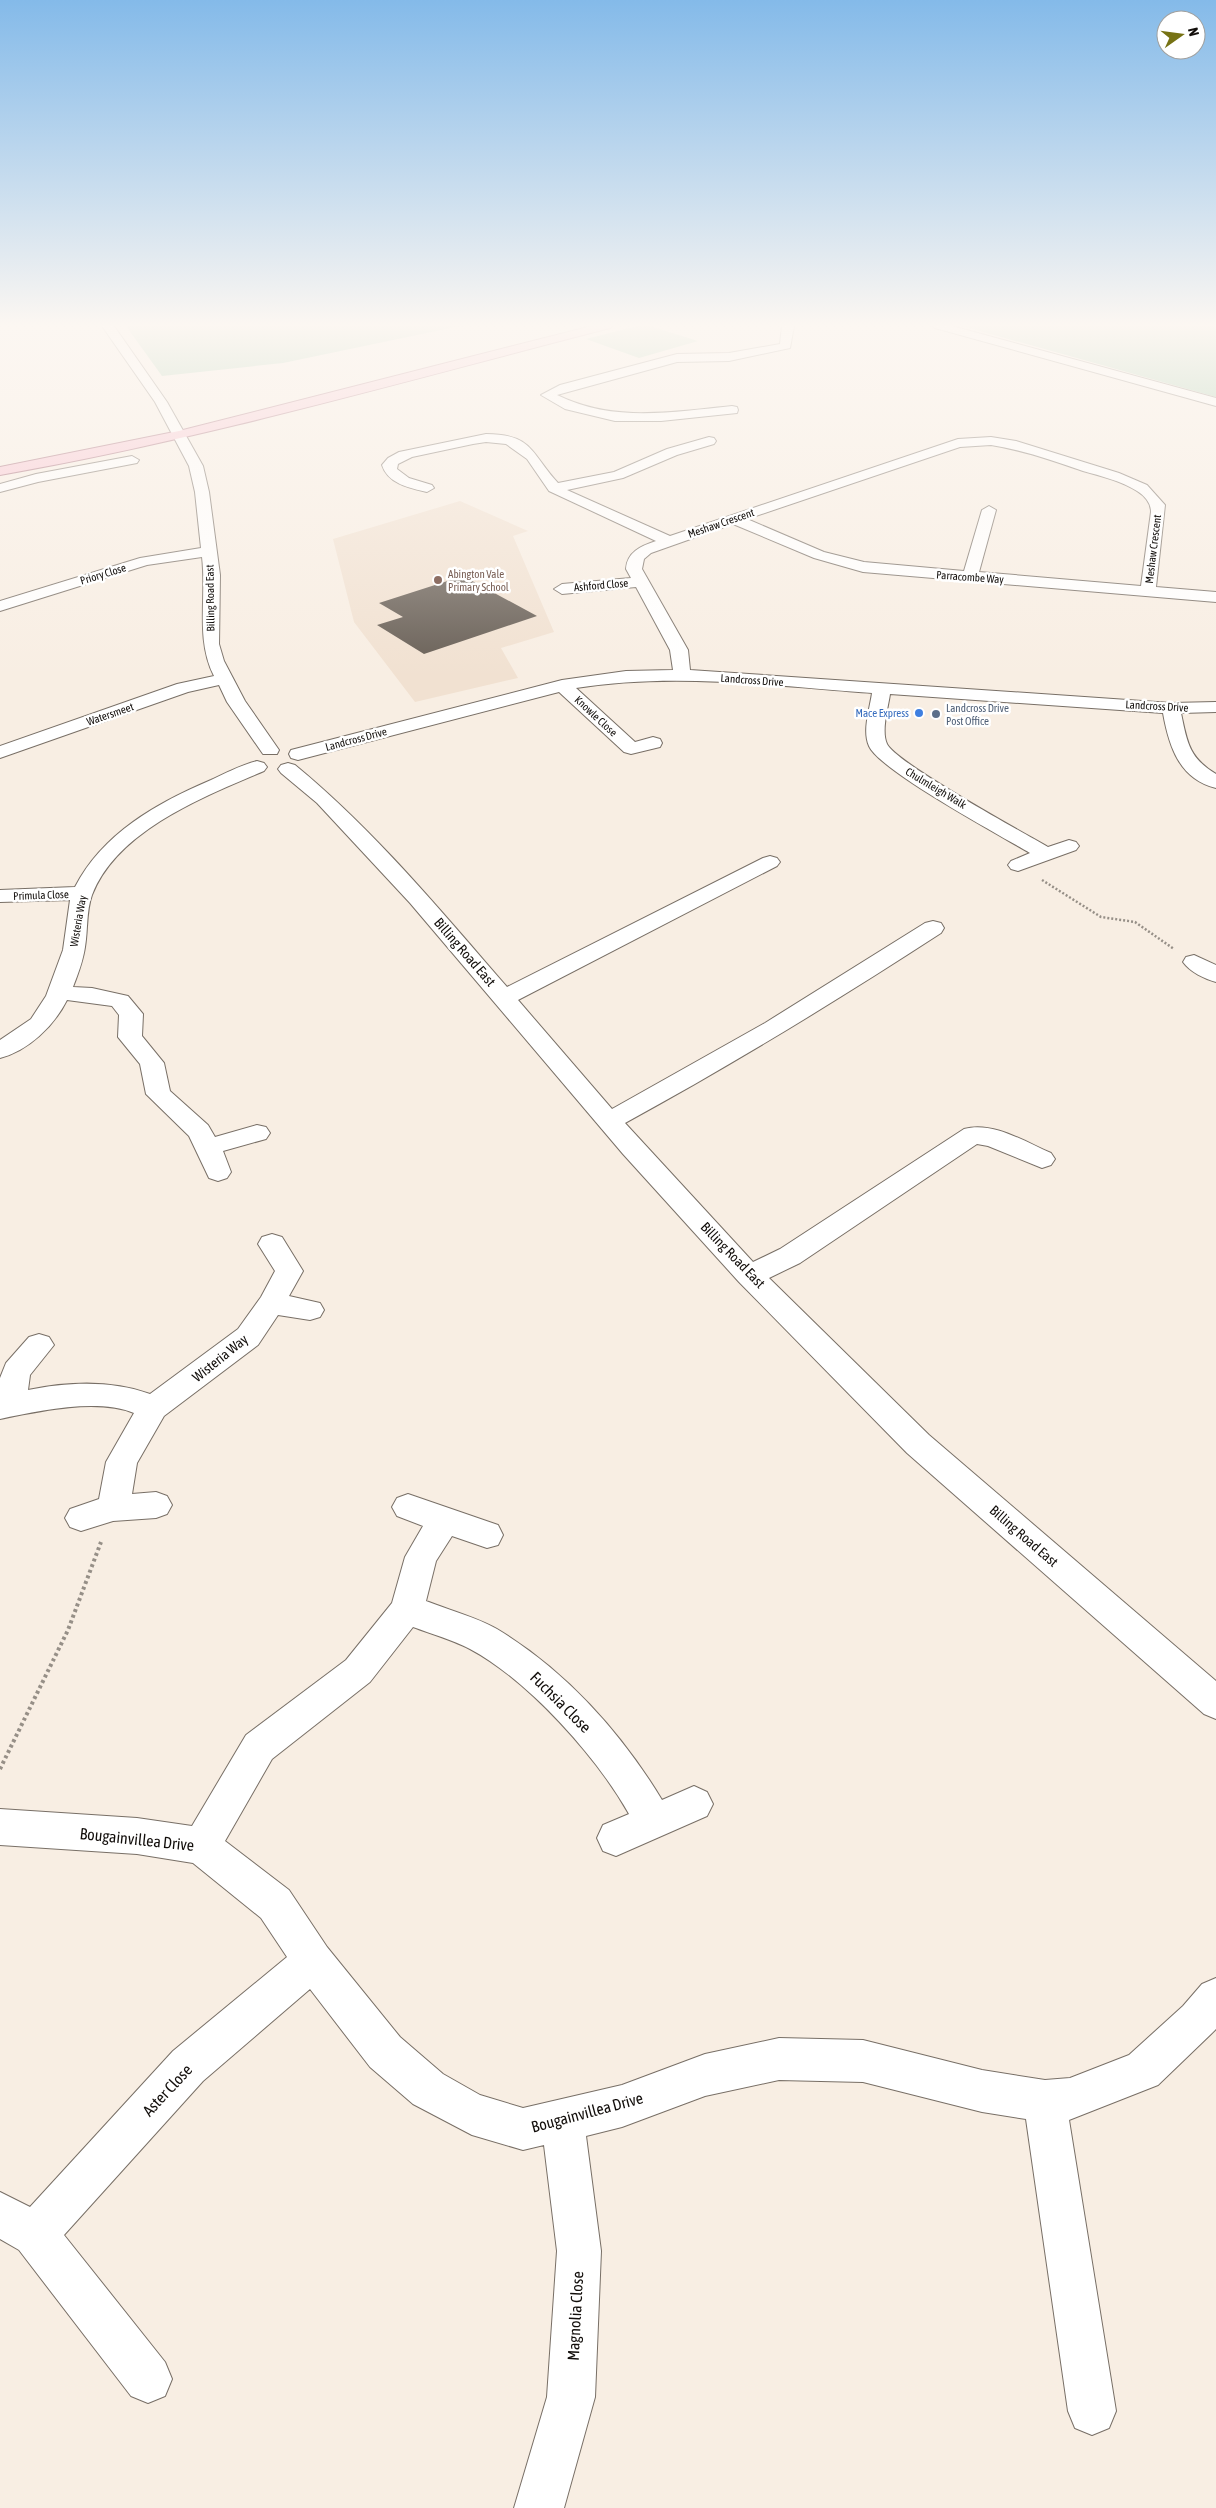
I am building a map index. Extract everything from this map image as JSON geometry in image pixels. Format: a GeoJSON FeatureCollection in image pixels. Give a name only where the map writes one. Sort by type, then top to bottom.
{"type":"FeatureCollection","features":[{"type":"Feature","properties":{"kind":"main road"},"geometry":{"type":"LineString","coordinates":[[0,471],[69,460],[144,443]]}},
{"type":"Feature","properties":{"kind":"street","name":"Billing Road East"},"geometry":{"type":"LineString","coordinates":[[184,443],[198,475],[212,575],[211,644],[222,678],[236,702],[324,799],[369,845],[505,997],[609,1121],[749,1275],[918,1444],[1216,1701]]}},
{"type":"Feature","properties":{"kind":"street"},"geometry":{"type":"LineString","coordinates":[[427,488],[396,476],[390,470],[389,465],[393,460],[411,454],[457,443]]}},
{"type":"Feature","properties":{"kind":"street"},"geometry":{"type":"LineString","coordinates":[[511,443],[526,452],[554,488],[669,541]]}},
{"type":"Feature","properties":{"kind":"street"},"geometry":{"type":"LineString","coordinates":[[554,488],[618,475],[672,452],[702,443]]}},
{"type":"Feature","properties":{"kind":"street","name":"Meshaw Crescent"},"geometry":{"type":"LineString","coordinates":[[682,675],[679,650],[634,569],[635,559],[644,551],[950,446],[967,443]]}},
{"type":"Feature","properties":{"kind":"street","name":"Meshaw Crescent"},"geometry":{"type":"LineString","coordinates":[[1008,443],[1114,476],[1142,488],[1152,497],[1158,505],[1158,512],[1148,590]]}},
{"type":"Feature","properties":{"kind":"street"},"geometry":{"type":"LineString","coordinates":[[0,488],[36,478],[132,460]]}},
{"type":"Feature","properties":{"kind":"street"},"geometry":{"type":"LineString","coordinates":[[970,576],[989,510]]}},
{"type":"Feature","properties":{"kind":"street","name":"Parracombe Way"},"geometry":{"type":"LineString","coordinates":[[733,519],[819,555],[850,564],[898,571],[1216,597]]}},
{"type":"Feature","properties":{"kind":"street","name":"Priory Close"},"geometry":{"type":"LineString","coordinates":[[0,606],[145,561],[208,551]]}},
{"type":"Feature","properties":{"kind":"street","name":"Ashford Close"},"geometry":{"type":"LineString","coordinates":[[562,589],[640,582]]}},
{"type":"Feature","properties":{"kind":"street","name":"Landcross Drive"},"geometry":{"type":"LineString","coordinates":[[286,758],[562,685],[633,674],[682,675],[1171,708],[1216,707]]}},
{"type":"Feature","properties":{"kind":"street","name":"Watersmeet"},"geometry":{"type":"LineString","coordinates":[[0,752],[183,688],[222,678]]}},
{"type":"Feature","properties":{"kind":"street","name":"Knowle Close"},"geometry":{"type":"LineString","coordinates":[[562,685],[631,748]]}},
{"type":"Feature","properties":{"kind":"street","name":"Chulmleigh Walk"},"geometry":{"type":"LineString","coordinates":[[882,689],[877,732],[877,744],[881,751],[905,769],[1047,855]]}},
{"type":"Feature","properties":{"kind":"street"},"geometry":{"type":"LineString","coordinates":[[1171,708],[1182,756],[1190,766],[1216,782]]}},
{"type":"Feature","properties":{"kind":"street","name":"Knowle Close"},"geometry":{"type":"LineString","coordinates":[[611,752],[653,743]]}},
{"type":"Feature","properties":{"kind":"street"},"geometry":{"type":"LineString","coordinates":[[259,755],[286,758],[277,772],[265,771],[257,767],[254,761],[259,755]]}},
{"type":"Feature","properties":{"kind":"street","name":"Wisteria Way"},"geometry":{"type":"LineString","coordinates":[[0,1051],[43,1020],[68,971],[74,949],[82,893],[99,865],[116,846],[134,830],[188,799],[257,767]]}},
{"type":"Feature","properties":{"kind":"street"},"geometry":{"type":"LineString","coordinates":[[1018,865],[1069,846]]}},
{"type":"Feature","properties":{"kind":"street"},"geometry":{"type":"LineString","coordinates":[[505,997],[770,862]]}},
{"type":"Feature","properties":{"kind":"street","name":"Primula Close"},"geometry":{"type":"LineString","coordinates":[[0,896],[82,893]]}},
{"type":"Feature","properties":{"kind":"street"},"geometry":{"type":"LineString","coordinates":[[609,1121],[690,1078],[858,978],[933,928]]}},
{"type":"Feature","properties":{"kind":"street"},"geometry":{"type":"LineString","coordinates":[[1194,962],[1216,975]]}},
{"type":"Feature","properties":{"kind":"street"},"geometry":{"type":"LineString","coordinates":[[58,993],[92,995],[120,1001],[132,1014],[130,1037],[152,1063],[158,1094],[199,1130],[218,1172]]}},
{"type":"Feature","properties":{"kind":"street"},"geometry":{"type":"LineString","coordinates":[[208,1147],[256,1133]]}},
{"type":"Feature","properties":{"kind":"street"},"geometry":{"type":"LineString","coordinates":[[749,1275],[790,1256],[973,1135],[993,1138],[1042,1159]]}},
{"type":"Feature","properties":{"kind":"street","name":"Wisteria Way"},"geometry":{"type":"LineString","coordinates":[[113,1508],[122,1462],[153,1408],[248,1338],[271,1304],[289,1271],[272,1244]]}},
{"type":"Feature","properties":{"kind":"street"},"geometry":{"type":"LineString","coordinates":[[271,1304],[310,1310]]}},
{"type":"Feature","properties":{"kind":"street"},"geometry":{"type":"LineString","coordinates":[[39,1345],[16,1371],[5,1406],[44,1398],[91,1396],[128,1398],[153,1408]]}},
{"type":"Feature","properties":{"kind":"street"},"geometry":{"type":"LineString","coordinates":[[81,1518],[113,1508],[156,1504]]}},
{"type":"Feature","properties":{"kind":"street"},"geometry":{"type":"LineString","coordinates":[[408,1506],[444,1521],[487,1535]]}},
{"type":"Feature","properties":{"kind":"street"},"geometry":{"type":"LineString","coordinates":[[200,1846],[258,1747],[358,1671],[407,1609],[421,1557],[444,1521]]}},
{"type":"Feature","properties":{"kind":"street","name":"Fuchsia Close"},"geometry":{"type":"LineString","coordinates":[[407,1609],[483,1640],[537,1676],[588,1728],[630,1780],[654,1821]]}},
{"type":"Feature","properties":{"kind":"street"},"geometry":{"type":"LineString","coordinates":[[616,1838],[694,1804]]}},
{"type":"Feature","properties":{"kind":"street","name":"Bougainvillea Drive"},"geometry":{"type":"LineString","coordinates":[[0,1827],[137,1836],[200,1846],[275,1904],[313,1961],[385,2052],[428,2089],[472,2114],[523,2129],[563,2122],[622,2106],[705,2075],[779,2059],[863,2061],[982,2091],[1045,2101],[1070,2099],[1143,2070],[1197,2020],[1216,1998]]}},
{"type":"Feature","properties":{"kind":"street","name":"Aster Close"},"geometry":{"type":"LineString","coordinates":[[17,2224],[188,2066],[313,1961]]}},
{"type":"Feature","properties":{"kind":"street"},"geometry":{"type":"LineString","coordinates":[[1045,2101],[1092,2411]]}},
{"type":"Feature","properties":{"kind":"street","name":"Magnolia Close"},"geometry":{"type":"LineString","coordinates":[[539,2508],[571,2397],[579,2251],[563,2122]]}},
{"type":"Feature","properties":{"kind":"street"},"geometry":{"type":"LineString","coordinates":[[17,2224],[148,2379]]}},
{"type":"Feature","properties":{"kind":"path"},"geometry":{"type":"LineString","coordinates":[[1018,865],[1100,917],[1135,922],[1194,962]]}},
{"type":"Feature","properties":{"kind":"path"},"geometry":{"type":"LineString","coordinates":[[0,1769],[68,1630],[113,1508]]}},
{"type":"Feature","properties":{"kind":"shaded area","name":"Abington Vale Primary School"},"geometry":{"type":"Polygon","coordinates":[[[460,501],[528,531],[513,536],[554,632],[501,648],[518,678],[415,702],[354,622],[333,539],[460,501]]]}},
{"type":"Feature","properties":{"kind":"building"},"geometry":{"type":"Polygon","coordinates":[[[463,576],[537,616],[424,654],[377,625],[403,617],[379,603],[463,576]]]}},
{"type":"Feature","properties":{"kind":"place","name":"Abington Vale Primary School"},"geometry":{"type":"Point","coordinates":[438,580]}},
{"type":"Feature","properties":{"kind":"place","name":"Mace Express"},"geometry":{"type":"Point","coordinates":[919,713]}},
{"type":"Feature","properties":{"kind":"place","name":"Landcross Drive Post Office"},"geometry":{"type":"Point","coordinates":[936,714]}}]}
